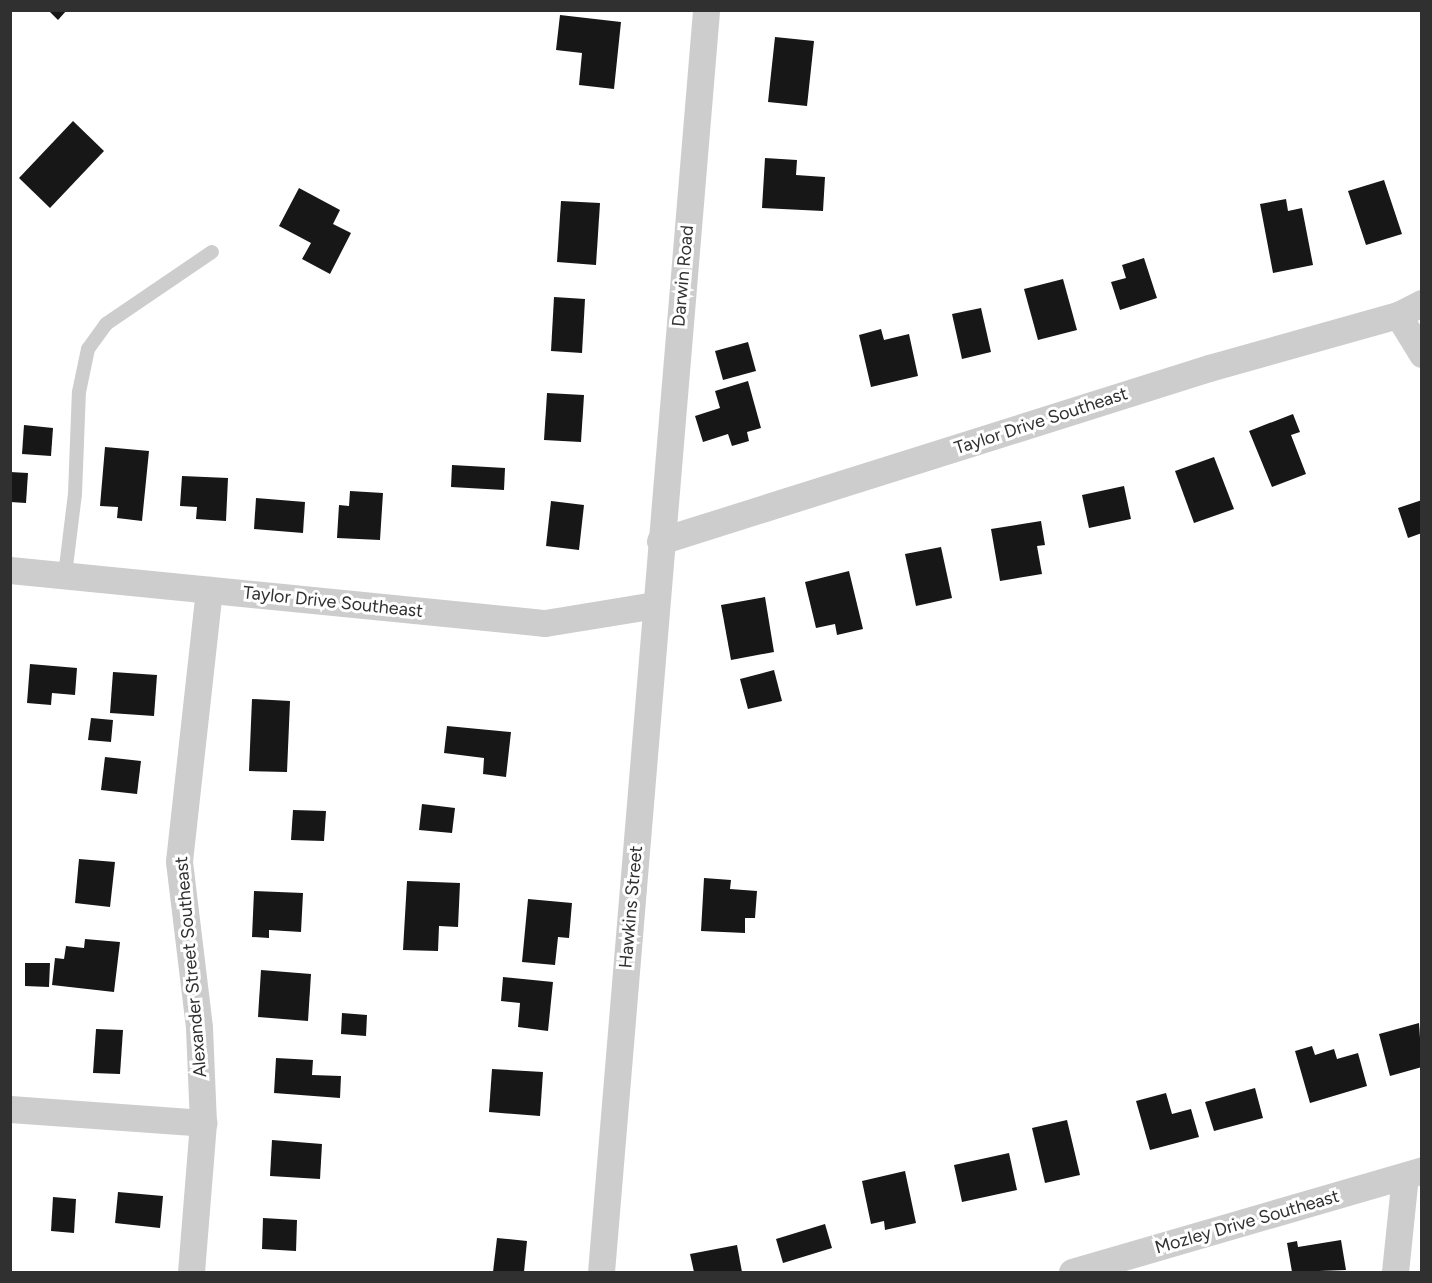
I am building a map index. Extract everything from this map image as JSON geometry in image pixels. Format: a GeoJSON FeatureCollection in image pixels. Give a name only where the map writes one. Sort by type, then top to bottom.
{"type":"FeatureCollection","features":[{"type":"Feature","properties":{"kind":"street","name":"Darwin Road"},"geometry":{"type":"LineString","coordinates":[[660,541],[706,10]]}},
{"type":"Feature","properties":{"kind":"street","name":"Taylor Drive Southeast"},"geometry":{"type":"LineString","coordinates":[[660,541],[1209,368],[1410,309]]}},
{"type":"Feature","properties":{"kind":"street"},"geometry":{"type":"LineString","coordinates":[[1410,309],[1422,354]]}},
{"type":"Feature","properties":{"kind":"street","name":"Hawkins Street"},"geometry":{"type":"LineString","coordinates":[[602,1272],[660,541]]}},
{"type":"Feature","properties":{"kind":"street","name":"Taylor Drive Southeast"},"geometry":{"type":"LineString","coordinates":[[10,570],[545,623],[655,605]]}},
{"type":"Feature","properties":{"kind":"street","name":"Alexander Street Southeast"},"geometry":{"type":"LineString","coordinates":[[190,1272],[203,1123],[199,1027],[179,861],[209,590]]}},
{"type":"Feature","properties":{"kind":"street"},"geometry":{"type":"LineString","coordinates":[[10,1109],[203,1123]]}},
{"type":"Feature","properties":{"kind":"street"},"geometry":{"type":"LineString","coordinates":[[1395,1272],[1413,1173]]}},
{"type":"Feature","properties":{"kind":"street","name":"Mozley Drive Southeast"},"geometry":{"type":"LineString","coordinates":[[1072,1272],[1413,1173]]}},
{"type":"Feature","properties":{"kind":"lane"},"geometry":{"type":"LineString","coordinates":[[65,575],[75,494],[78,392],[88,349],[106,324],[212,252]]}},
{"type":"Feature","properties":{"kind":"building"},"geometry":{"type":"Polygon","coordinates":[[[48,10],[67,10],[58,20],[48,10]]]}},
{"type":"Feature","properties":{"kind":"building"},"geometry":{"type":"Polygon","coordinates":[[[560,15],[621,22],[614,89],[579,85],[582,53],[556,50],[560,15]]]}},
{"type":"Feature","properties":{"kind":"building"},"geometry":{"type":"Polygon","coordinates":[[[775,37],[814,41],[807,106],[768,102],[775,37]]]}},
{"type":"Feature","properties":{"kind":"building"},"geometry":{"type":"Polygon","coordinates":[[[73,121],[104,151],[50,208],[19,178],[73,121]]]}},
{"type":"Feature","properties":{"kind":"building"},"geometry":{"type":"Polygon","coordinates":[[[765,158],[797,160],[796,175],[825,177],[823,211],[762,208],[765,158]]]}},
{"type":"Feature","properties":{"kind":"building"},"geometry":{"type":"Polygon","coordinates":[[[1384,180],[1402,234],[1366,245],[1348,191],[1384,180]]]}},
{"type":"Feature","properties":{"kind":"building"},"geometry":{"type":"Polygon","coordinates":[[[299,188],[340,210],[333,224],[351,233],[330,274],[302,259],[311,243],[279,226],[299,188]]]}},
{"type":"Feature","properties":{"kind":"building"},"geometry":{"type":"Polygon","coordinates":[[[1286,199],[1288,211],[1302,208],[1313,265],[1273,273],[1260,204],[1286,199]]]}},
{"type":"Feature","properties":{"kind":"building"},"geometry":{"type":"Polygon","coordinates":[[[561,201],[600,203],[596,265],[557,262],[561,201]]]}},
{"type":"Feature","properties":{"kind":"building"},"geometry":{"type":"Polygon","coordinates":[[[1144,258],[1157,298],[1120,310],[1111,282],[1126,278],[1122,265],[1144,258]]]}},
{"type":"Feature","properties":{"kind":"building"},"geometry":{"type":"Polygon","coordinates":[[[1063,279],[1077,330],[1038,340],[1024,289],[1063,279]]]}},
{"type":"Feature","properties":{"kind":"building"},"geometry":{"type":"Polygon","coordinates":[[[554,297],[585,299],[582,353],[551,351],[554,297]]]}},
{"type":"Feature","properties":{"kind":"building"},"geometry":{"type":"Polygon","coordinates":[[[981,308],[991,352],[962,359],[952,314],[981,308]]]}},
{"type":"Feature","properties":{"kind":"building"},"geometry":{"type":"Polygon","coordinates":[[[881,329],[884,340],[909,334],[918,376],[871,387],[859,335],[881,329]]]}},
{"type":"Feature","properties":{"kind":"building"},"geometry":{"type":"Polygon","coordinates":[[[748,342],[756,371],[723,380],[715,351],[748,342]]]}},
{"type":"Feature","properties":{"kind":"building"},"geometry":{"type":"Polygon","coordinates":[[[748,381],[761,428],[747,432],[749,441],[732,446],[728,434],[703,442],[695,416],[720,408],[715,391],[748,381]]]}},
{"type":"Feature","properties":{"kind":"building"},"geometry":{"type":"Polygon","coordinates":[[[547,393],[584,395],[581,442],[544,440],[547,393]]]}},
{"type":"Feature","properties":{"kind":"building"},"geometry":{"type":"Polygon","coordinates":[[[1293,414],[1300,432],[1291,435],[1306,474],[1272,487],[1249,431],[1293,414]]]}},
{"type":"Feature","properties":{"kind":"building"},"geometry":{"type":"Polygon","coordinates":[[[24,425],[53,428],[51,456],[22,454],[24,425]]]}},
{"type":"Feature","properties":{"kind":"building"},"geometry":{"type":"Polygon","coordinates":[[[105,447],[149,451],[142,521],[117,518],[118,507],[100,506],[105,447]]]}},
{"type":"Feature","properties":{"kind":"building"},"geometry":{"type":"Polygon","coordinates":[[[1214,457],[1234,509],[1194,523],[1175,471],[1214,457]]]}},
{"type":"Feature","properties":{"kind":"building"},"geometry":{"type":"Polygon","coordinates":[[[452,465],[505,468],[504,490],[451,487],[452,465]]]}},
{"type":"Feature","properties":{"kind":"building"},"geometry":{"type":"Polygon","coordinates":[[[10,472],[28,473],[26,503],[10,502],[10,472]]]}},
{"type":"Feature","properties":{"kind":"building"},"geometry":{"type":"Polygon","coordinates":[[[182,476],[228,478],[226,521],[196,519],[197,507],[180,506],[182,476]]]}},
{"type":"Feature","properties":{"kind":"building"},"geometry":{"type":"Polygon","coordinates":[[[1124,486],[1131,519],[1089,528],[1082,495],[1124,486]]]}},
{"type":"Feature","properties":{"kind":"building"},"geometry":{"type":"Polygon","coordinates":[[[350,491],[383,493],[380,540],[337,538],[339,505],[349,506],[350,491]]]}},
{"type":"Feature","properties":{"kind":"building"},"geometry":{"type":"Polygon","coordinates":[[[256,498],[305,502],[303,533],[254,529],[256,498]]]}},
{"type":"Feature","properties":{"kind":"building"},"geometry":{"type":"Polygon","coordinates":[[[1422,500],[1422,533],[1408,538],[1398,508],[1422,500]]]}},
{"type":"Feature","properties":{"kind":"building"},"geometry":{"type":"Polygon","coordinates":[[[551,501],[584,505],[579,550],[546,546],[551,501]]]}},
{"type":"Feature","properties":{"kind":"building"},"geometry":{"type":"Polygon","coordinates":[[[1041,521],[1045,545],[1037,546],[1042,574],[1000,581],[991,529],[1041,521]]]}},
{"type":"Feature","properties":{"kind":"building"},"geometry":{"type":"Polygon","coordinates":[[[941,547],[952,598],[916,606],[905,554],[941,547]]]}},
{"type":"Feature","properties":{"kind":"building"},"geometry":{"type":"Polygon","coordinates":[[[849,571],[863,629],[837,635],[835,624],[816,628],[805,582],[849,571]]]}},
{"type":"Feature","properties":{"kind":"building"},"geometry":{"type":"Polygon","coordinates":[[[765,597],[774,652],[731,660],[721,605],[765,597]]]}},
{"type":"Feature","properties":{"kind":"building"},"geometry":{"type":"Polygon","coordinates":[[[30,664],[77,668],[75,695],[52,693],[51,705],[27,703],[30,664]]]}},
{"type":"Feature","properties":{"kind":"building"},"geometry":{"type":"Polygon","coordinates":[[[774,670],[782,701],[748,709],[740,679],[774,670]]]}},
{"type":"Feature","properties":{"kind":"building"},"geometry":{"type":"Polygon","coordinates":[[[113,672],[157,675],[154,716],[110,713],[113,672]]]}},
{"type":"Feature","properties":{"kind":"building"},"geometry":{"type":"Polygon","coordinates":[[[252,699],[290,701],[287,772],[249,771],[252,699]]]}},
{"type":"Feature","properties":{"kind":"building"},"geometry":{"type":"Polygon","coordinates":[[[91,718],[113,720],[111,742],[88,740],[91,718]]]}},
{"type":"Feature","properties":{"kind":"building"},"geometry":{"type":"Polygon","coordinates":[[[447,726],[511,732],[506,777],[483,774],[484,758],[444,753],[447,726]]]}},
{"type":"Feature","properties":{"kind":"building"},"geometry":{"type":"Polygon","coordinates":[[[105,757],[141,761],[137,794],[101,790],[105,757]]]}},
{"type":"Feature","properties":{"kind":"building"},"geometry":{"type":"Polygon","coordinates":[[[422,804],[455,808],[452,833],[419,830],[422,804]]]}},
{"type":"Feature","properties":{"kind":"building"},"geometry":{"type":"Polygon","coordinates":[[[293,810],[326,811],[324,841],[291,840],[293,810]]]}},
{"type":"Feature","properties":{"kind":"building"},"geometry":{"type":"Polygon","coordinates":[[[79,859],[115,862],[110,907],[75,903],[79,859]]]}},
{"type":"Feature","properties":{"kind":"building"},"geometry":{"type":"Polygon","coordinates":[[[704,878],[731,880],[730,889],[757,891],[755,918],[745,918],[745,933],[701,931],[704,878]]]}},
{"type":"Feature","properties":{"kind":"building"},"geometry":{"type":"Polygon","coordinates":[[[407,881],[460,883],[458,927],[439,926],[438,951],[403,950],[407,881]]]}},
{"type":"Feature","properties":{"kind":"building"},"geometry":{"type":"Polygon","coordinates":[[[254,891],[303,893],[301,932],[269,930],[269,938],[252,937],[254,891]]]}},
{"type":"Feature","properties":{"kind":"building"},"geometry":{"type":"Polygon","coordinates":[[[528,899],[572,903],[569,938],[558,937],[555,965],[522,962],[528,899]]]}},
{"type":"Feature","properties":{"kind":"building"},"geometry":{"type":"Polygon","coordinates":[[[85,939],[120,942],[114,992],[52,985],[55,958],[64,959],[66,946],[84,948],[85,939]]]}},
{"type":"Feature","properties":{"kind":"building"},"geometry":{"type":"Polygon","coordinates":[[[25,963],[50,963],[49,987],[25,986],[25,963]]]}},
{"type":"Feature","properties":{"kind":"building"},"geometry":{"type":"Polygon","coordinates":[[[261,970],[311,974],[308,1021],[258,1017],[261,970]]]}},
{"type":"Feature","properties":{"kind":"building"},"geometry":{"type":"Polygon","coordinates":[[[503,977],[553,982],[548,1031],[518,1027],[520,1003],[501,1001],[503,977]]]}},
{"type":"Feature","properties":{"kind":"building"},"geometry":{"type":"Polygon","coordinates":[[[342,1013],[367,1015],[366,1036],[341,1034],[342,1013]]]}},
{"type":"Feature","properties":{"kind":"building"},"geometry":{"type":"Polygon","coordinates":[[[1419,1023],[1422,1067],[1390,1076],[1379,1034],[1419,1023]]]}},
{"type":"Feature","properties":{"kind":"building"},"geometry":{"type":"Polygon","coordinates":[[[96,1029],[123,1030],[120,1074],[93,1073],[96,1029]]]}},
{"type":"Feature","properties":{"kind":"building"},"geometry":{"type":"Polygon","coordinates":[[[1312,1046],[1315,1055],[1334,1049],[1337,1059],[1358,1053],[1367,1086],[1310,1103],[1295,1051],[1312,1046]]]}},
{"type":"Feature","properties":{"kind":"building"},"geometry":{"type":"Polygon","coordinates":[[[276,1058],[313,1060],[312,1075],[341,1076],[340,1098],[274,1093],[276,1058]]]}},
{"type":"Feature","properties":{"kind":"building"},"geometry":{"type":"Polygon","coordinates":[[[492,1069],[543,1072],[540,1116],[489,1112],[492,1069]]]}},
{"type":"Feature","properties":{"kind":"building"},"geometry":{"type":"Polygon","coordinates":[[[1255,1088],[1263,1118],[1214,1131],[1205,1102],[1255,1088]]]}},
{"type":"Feature","properties":{"kind":"building"},"geometry":{"type":"Polygon","coordinates":[[[1166,1093],[1172,1114],[1191,1109],[1199,1137],[1150,1150],[1136,1101],[1166,1093]]]}},
{"type":"Feature","properties":{"kind":"building"},"geometry":{"type":"Polygon","coordinates":[[[1067,1120],[1080,1175],[1045,1183],[1032,1128],[1067,1120]]]}},
{"type":"Feature","properties":{"kind":"building"},"geometry":{"type":"Polygon","coordinates":[[[272,1140],[322,1144],[320,1179],[270,1176],[272,1140]]]}},
{"type":"Feature","properties":{"kind":"building"},"geometry":{"type":"Polygon","coordinates":[[[1009,1153],[1017,1190],[962,1202],[954,1165],[1009,1153]]]}},
{"type":"Feature","properties":{"kind":"building"},"geometry":{"type":"Polygon","coordinates":[[[905,1171],[916,1223],[885,1230],[884,1221],[871,1224],[862,1181],[905,1171]]]}},
{"type":"Feature","properties":{"kind":"building"},"geometry":{"type":"Polygon","coordinates":[[[118,1192],[163,1196],[160,1228],[115,1223],[118,1192]]]}},
{"type":"Feature","properties":{"kind":"building"},"geometry":{"type":"Polygon","coordinates":[[[53,1197],[76,1199],[74,1233],[51,1231],[53,1197]]]}},
{"type":"Feature","properties":{"kind":"building"},"geometry":{"type":"Polygon","coordinates":[[[263,1218],[297,1220],[296,1251],[262,1249],[263,1218]]]}},
{"type":"Feature","properties":{"kind":"building"},"geometry":{"type":"Polygon","coordinates":[[[825,1224],[832,1248],[783,1263],[776,1239],[825,1224]]]}},
{"type":"Feature","properties":{"kind":"building"},"geometry":{"type":"Polygon","coordinates":[[[497,1238],[527,1241],[524,1272],[493,1272],[497,1238]]]}},
{"type":"Feature","properties":{"kind":"building"},"geometry":{"type":"Polygon","coordinates":[[[1341,1240],[1346,1270],[1292,1272],[1287,1243],[1297,1241],[1298,1247],[1341,1240]]]}},
{"type":"Feature","properties":{"kind":"building"},"geometry":{"type":"Polygon","coordinates":[[[737,1245],[742,1272],[694,1272],[690,1254],[737,1245]]]}}]}
